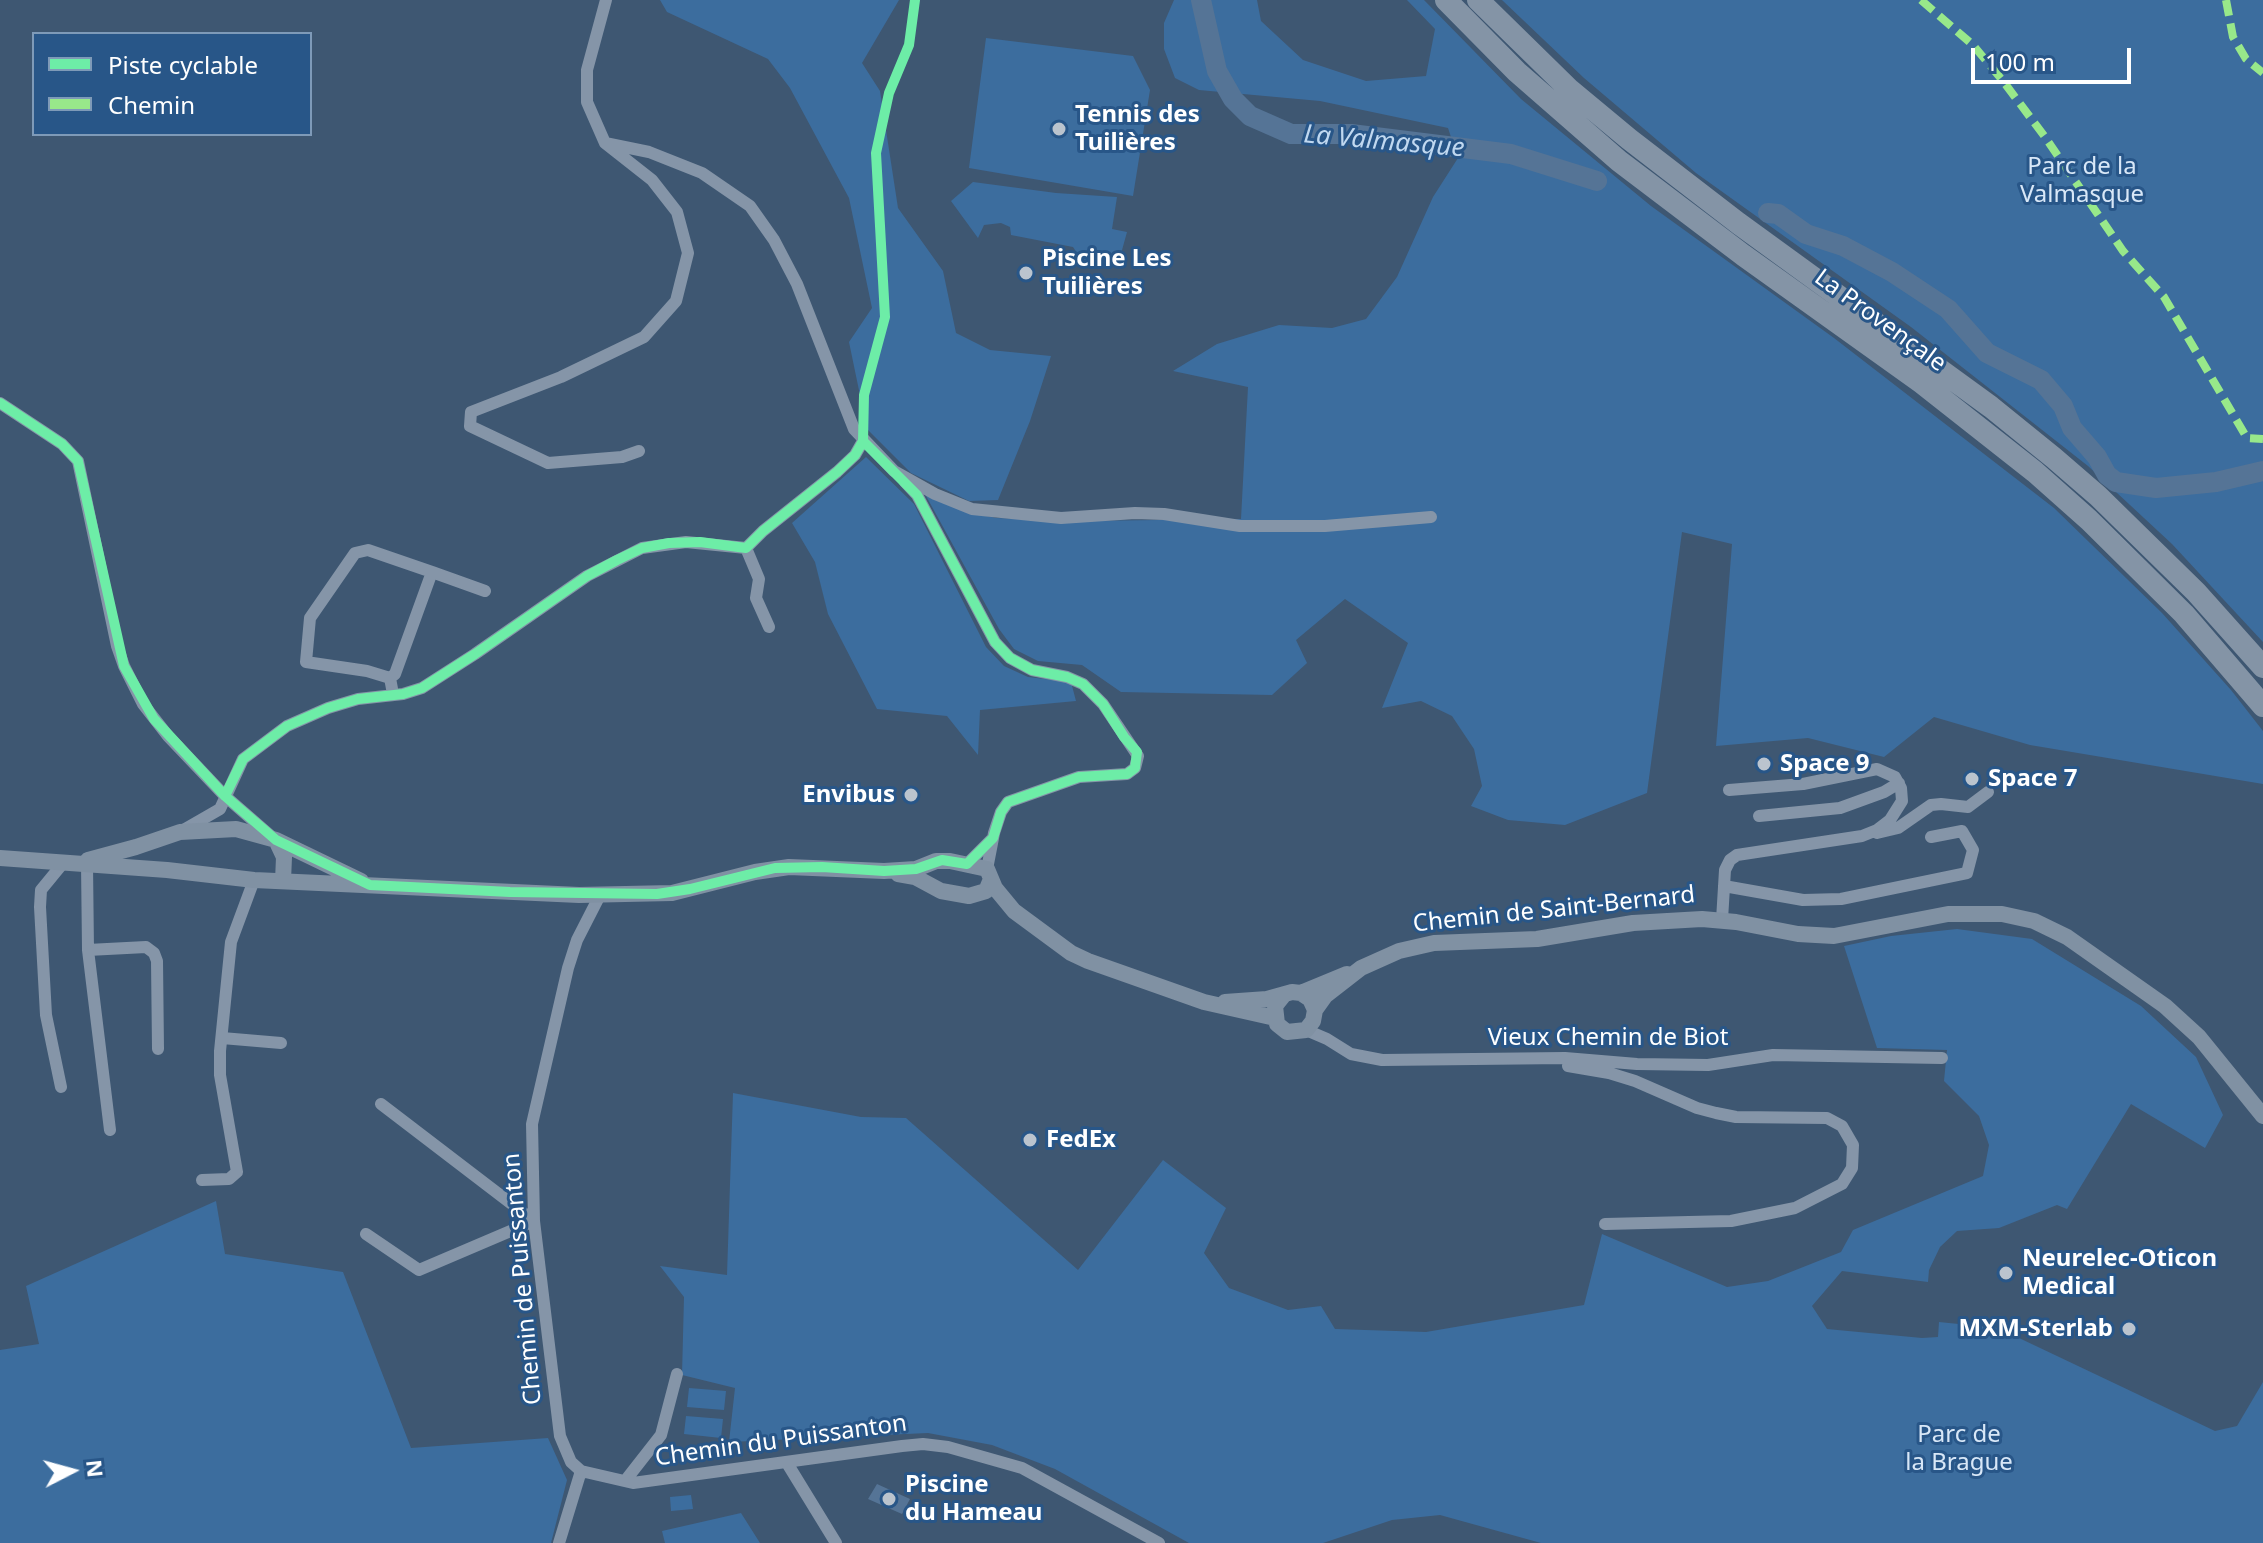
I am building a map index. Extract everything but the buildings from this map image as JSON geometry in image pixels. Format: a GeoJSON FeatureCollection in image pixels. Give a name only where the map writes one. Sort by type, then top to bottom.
{"type":"FeatureCollection","features":[{"type":"Feature","properties":{"kind":"highway","name":"La Provençale"},"geometry":{"type":"LineString","coordinates":[[1446,0],[1517,72],[1619,161],[1743,255],[1922,383],[2035,472],[2089,520],[2184,614],[2263,706]]}},
{"type":"Feature","properties":{"kind":"highway","name":"La Provençale"},"geometry":{"type":"LineString","coordinates":[[1478,0],[1570,90],[1640,148],[1980,398],[2054,458],[2098,496],[2196,592],[2263,667]]}},
{"type":"Feature","properties":{"kind":"main road"},"geometry":{"type":"LineString","coordinates":[[76,863],[172,835],[236,829],[276,840],[370,885]]}},
{"type":"Feature","properties":{"kind":"main road"},"geometry":{"type":"LineString","coordinates":[[167,870],[160,851],[172,835]]}},
{"type":"Feature","properties":{"kind":"main road"},"geometry":{"type":"LineString","coordinates":[[276,840],[284,857],[283,881]]}},
{"type":"Feature","properties":{"kind":"main road"},"geometry":{"type":"LineString","coordinates":[[0,858],[167,870],[254,880],[600,895],[672,893],[755,872],[789,867],[884,871],[916,869],[942,860],[967,864],[989,874],[995,888],[1014,911],[1071,953],[1088,961],[1204,1002],[1275,1018],[1287,1032],[1311,1020],[1310,999],[1301,993],[1246,1001],[1204,1002]]}},
{"type":"Feature","properties":{"kind":"main road"},"geometry":{"type":"LineString","coordinates":[[931,864],[927,874],[931,885]]}},
{"type":"Feature","properties":{"kind":"main road"},"geometry":{"type":"LineString","coordinates":[[884,871],[915,877],[941,891],[976,896],[1014,911]]}},
{"type":"Feature","properties":{"kind":"main road"},"geometry":{"type":"LineString","coordinates":[[976,896],[986,891],[989,874]]}},
{"type":"Feature","properties":{"kind":"main road","name":"Chemin de Saint-Bernard"},"geometry":{"type":"LineString","coordinates":[[1301,993],[1399,951],[1434,943],[1537,939],[1633,923],[1722,920],[1825,936],[1948,914],[1984,912],[2017,916],[2046,926],[2086,949],[2165,1006],[2215,1049],[2261,1108]]}},
{"type":"Feature","properties":{"kind":"main road","name":"Chemin de Saint-Bernard"},"geometry":{"type":"LineString","coordinates":[[1311,1020],[1325,996],[1356,971]]}},
{"type":"Feature","properties":{"kind":"main road"},"geometry":{"type":"LineString","coordinates":[[1275,1018],[1275,1006],[1283,996]]}},
{"type":"Feature","properties":{"kind":"street"},"geometry":{"type":"LineString","coordinates":[[606,0],[590,53],[587,102],[605,143],[652,180],[677,212],[688,253],[676,301],[644,337],[561,377],[471,412],[470,426],[548,463],[622,457],[639,451]]}},
{"type":"Feature","properties":{"kind":"street"},"geometry":{"type":"LineString","coordinates":[[605,143],[649,152],[702,173],[750,206],[774,240],[797,284],[854,429],[917,495],[995,642],[1010,658],[1032,670],[1067,677],[1083,684],[1103,704],[1138,756],[1135,768],[1127,774],[1079,777],[1008,802],[1001,812],[993,838],[989,874]]}},
{"type":"Feature","properties":{"kind":"street"},"geometry":{"type":"LineString","coordinates":[[0,403],[62,444],[78,461],[124,666],[154,719],[225,796],[276,840]]}},
{"type":"Feature","properties":{"kind":"street"},"geometry":{"type":"LineString","coordinates":[[746,548],[837,472],[855,455],[863,441]]}},
{"type":"Feature","properties":{"kind":"street"},"geometry":{"type":"LineString","coordinates":[[894,471],[935,494],[972,509],[1061,518],[1135,513],[1164,514],[1240,526],[1325,526],[1431,517]]}},
{"type":"Feature","properties":{"kind":"street"},"geometry":{"type":"LineString","coordinates":[[172,835],[220,809],[243,759],[287,726],[358,699],[422,688],[587,576],[642,548],[692,542],[746,548]]}},
{"type":"Feature","properties":{"kind":"street"},"geometry":{"type":"LineString","coordinates":[[746,548],[759,579],[756,598],[769,627]]}},
{"type":"Feature","properties":{"kind":"street"},"geometry":{"type":"LineString","coordinates":[[390,678],[367,671],[306,662],[310,618],[355,553],[368,550],[485,591]]}},
{"type":"Feature","properties":{"kind":"street"},"geometry":{"type":"LineString","coordinates":[[390,678],[395,674],[432,572]]}},
{"type":"Feature","properties":{"kind":"street"},"geometry":{"type":"LineString","coordinates":[[390,678],[393,694]]}},
{"type":"Feature","properties":{"kind":"street"},"geometry":{"type":"LineString","coordinates":[[1729,790],[1803,784],[1870,769],[1890,773],[1899,783],[1902,801],[1884,825],[1862,836]]}},
{"type":"Feature","properties":{"kind":"street"},"geometry":{"type":"LineString","coordinates":[[1759,816],[1840,808],[1884,792],[1899,783]]}},
{"type":"Feature","properties":{"kind":"street"},"geometry":{"type":"LineString","coordinates":[[1722,920],[1725,870],[1737,855],[1893,830],[1931,805],[1968,807],[1988,792]]}},
{"type":"Feature","properties":{"kind":"street"},"geometry":{"type":"LineString","coordinates":[[1724,886],[1803,900],[1841,899],[1967,873],[1973,850],[1962,831],[1931,837]]}},
{"type":"Feature","properties":{"kind":"street"},"geometry":{"type":"LineString","coordinates":[[967,864],[993,838]]}},
{"type":"Feature","properties":{"kind":"street"},"geometry":{"type":"LineString","coordinates":[[61,1087],[46,1015],[41,890],[76,863],[110,1130]]}},
{"type":"Feature","properties":{"kind":"street"},"geometry":{"type":"LineString","coordinates":[[202,1180],[229,1179],[237,1172],[220,1075],[222,1038],[231,942],[254,880]]}},
{"type":"Feature","properties":{"kind":"street","name":"Chemin de Puissanton"},"geometry":{"type":"LineString","coordinates":[[581,1471],[571,1462],[560,1436],[534,1221],[532,1124],[568,968],[577,940],[600,895]]}},
{"type":"Feature","properties":{"kind":"street"},"geometry":{"type":"LineString","coordinates":[[88,950],[146,947],[154,953],[157,961],[158,1049]]}},
{"type":"Feature","properties":{"kind":"street","name":"Vieux Chemin de Biot"},"geometry":{"type":"LineString","coordinates":[[1311,1020],[1327,1039],[1351,1054],[1369,1059],[1565,1058],[1637,1064],[1708,1065],[1773,1055],[1942,1058]]}},
{"type":"Feature","properties":{"kind":"street"},"geometry":{"type":"LineString","coordinates":[[222,1038],[281,1043]]}},
{"type":"Feature","properties":{"kind":"street"},"geometry":{"type":"LineString","coordinates":[[1529,1060],[1609,1073],[1697,1108],[1726,1115],[1827,1118],[1842,1126],[1852,1140],[1853,1163],[1842,1184],[1795,1208],[1731,1221],[1605,1224]]}},
{"type":"Feature","properties":{"kind":"street"},"geometry":{"type":"LineString","coordinates":[[366,1234],[419,1270],[534,1221],[381,1104]]}},
{"type":"Feature","properties":{"kind":"street"},"geometry":{"type":"LineString","coordinates":[[625,1481],[661,1435],[677,1374]]}},
{"type":"Feature","properties":{"kind":"street","name":"Chemin du Puissanton"},"geometry":{"type":"LineString","coordinates":[[581,1471],[625,1481],[677,1478],[902,1446],[948,1447],[1022,1468],[1159,1543]]}},
{"type":"Feature","properties":{"kind":"street"},"geometry":{"type":"LineString","coordinates":[[787,1463],[836,1543]]}},
{"type":"Feature","properties":{"kind":"street"},"geometry":{"type":"LineString","coordinates":[[559,1543],[581,1471]]}},
{"type":"Feature","properties":{"kind":"green space"},"geometry":{"type":"Polygon","coordinates":[[[660,0],[899,0],[862,63],[880,91],[898,208],[943,271],[956,333],[990,350],[1051,356],[1030,421],[998,500],[969,501],[911,473],[867,429],[849,342],[872,308],[849,198],[790,88],[768,59],[667,12],[660,0]]]}},
{"type":"Feature","properties":{"kind":"green space"},"geometry":{"type":"Polygon","coordinates":[[[1174,0],[1257,0],[1261,21],[1303,60],[1366,81],[1426,76],[1435,29],[1407,0],[1424,0],[1521,99],[1651,206],[1834,338],[2054,508],[2162,613],[2263,731],[2263,784],[2030,745],[1934,717],[1884,757],[1808,738],[1716,746],[1732,544],[1682,532],[1647,793],[1565,825],[1508,820],[1471,806],[1482,786],[1474,749],[1452,716],[1421,701],[1382,708],[1408,643],[1345,599],[1296,640],[1307,663],[1272,695],[1121,692],[1082,665],[1038,661],[1014,649],[999,629],[925,494],[961,510],[996,518],[1076,521],[1241,519],[1248,387],[1173,371],[1217,344],[1279,325],[1332,328],[1366,319],[1397,277],[1433,197],[1458,158],[1448,128],[1320,101],[1199,90],[1175,78],[1164,49],[1164,23],[1174,0]]]}},
{"type":"Feature","properties":{"kind":"green space","name":"Parc de la Valmasque"},"geometry":{"type":"Polygon","coordinates":[[[1502,0],[2263,0],[2263,642],[2172,544],[2088,466],[1911,327],[1696,173],[1584,78],[1502,0]]]}},
{"type":"Feature","properties":{"kind":"green space","name":"Tennis des Tuilières"},"geometry":{"type":"Polygon","coordinates":[[[986,38],[1133,56],[1150,90],[1133,196],[969,168],[986,38]]]}},
{"type":"Feature","properties":{"kind":"green space"},"geometry":{"type":"Polygon","coordinates":[[[973,182],[1117,197],[1112,229],[1127,232],[1119,261],[1101,263],[1081,259],[1073,247],[1011,235],[1010,227],[1001,223],[984,225],[978,238],[951,201],[973,182]]]}},
{"type":"Feature","properties":{"kind":"green space"},"geometry":{"type":"Polygon","coordinates":[[[866,457],[914,504],[986,647],[1004,666],[1028,677],[1071,682],[1076,701],[980,710],[978,755],[947,716],[877,709],[828,614],[815,562],[792,523],[866,457]]]}},
{"type":"Feature","properties":{"kind":"green space","name":"Parc de la Brague"},"geometry":{"type":"Polygon","coordinates":[[[1957,929],[2032,939],[2141,1006],[2196,1057],[2223,1115],[2205,1148],[2131,1104],[2067,1209],[2057,1205],[1999,1228],[1957,1231],[1940,1247],[1929,1270],[1928,1282],[1842,1271],[1812,1306],[1827,1329],[1922,1338],[1938,1337],[1939,1322],[1998,1328],[2215,1431],[2237,1426],[2263,1382],[2263,1543],[1541,1543],[1440,1515],[1392,1520],[1323,1543],[1189,1543],[1055,1469],[992,1445],[928,1433],[729,1442],[735,1388],[682,1375],[684,1297],[660,1266],[727,1275],[733,1093],[861,1117],[906,1118],[1078,1270],[1163,1160],[1226,1208],[1204,1253],[1229,1288],[1288,1310],[1321,1306],[1335,1329],[1426,1332],[1584,1305],[1602,1234],[1727,1287],[1768,1281],[1841,1252],[1853,1230],[1983,1176],[1989,1145],[1979,1116],[1944,1081],[1947,1050],[1877,1048],[1844,946],[1891,936],[1957,929]]]}},
{"type":"Feature","properties":{"kind":"green space"},"geometry":{"type":"Polygon","coordinates":[[[216,1201],[225,1254],[343,1272],[411,1448],[548,1438],[567,1480],[551,1543],[0,1543],[0,1350],[39,1344],[26,1286],[216,1201]]]}},
{"type":"Feature","properties":{"kind":"green space"},"geometry":{"type":"Polygon","coordinates":[[[689,1388],[726,1391],[724,1410],[687,1407],[689,1388]]]}},
{"type":"Feature","properties":{"kind":"green space"},"geometry":{"type":"Polygon","coordinates":[[[686,1416],[723,1419],[721,1438],[684,1434],[686,1416]]]}},
{"type":"Feature","properties":{"kind":"green space"},"geometry":{"type":"Polygon","coordinates":[[[691,1495],[693,1509],[671,1511],[670,1497],[691,1495]]]}},
{"type":"Feature","properties":{"kind":"green space"},"geometry":{"type":"Polygon","coordinates":[[[741,1513],[760,1543],[665,1543],[662,1531],[741,1513]]]}},
{"type":"Feature","properties":{"kind":"shaded area","name":"Piscine du Hameau"},"geometry":{"type":"Polygon","coordinates":[[[877,1484],[910,1499],[902,1514],[868,1499],[877,1484]]]}},
{"type":"Feature","properties":{"kind":"waterway","name":"La Valmasque"},"geometry":{"type":"LineString","coordinates":[[1201,0],[1217,71],[1233,99],[1250,116],[1291,134],[1351,134],[1511,154],[1597,181]]}},
{"type":"Feature","properties":{"kind":"waterway","name":"La Valmasque"},"geometry":{"type":"LineString","coordinates":[[1768,213],[1778,214],[1806,234],[1843,246],[1892,272],[1948,309],[1987,353],[2041,380],[2063,406],[2072,428],[2097,457],[2107,475],[2116,482],[2156,488],[2216,482],[2263,471]]}},
{"type":"Feature","properties":{"kind":"marked path"},"geometry":{"type":"LineString","coordinates":[[1921,0],[1973,45],[2003,81],[2123,251],[2164,297],[2247,438],[2263,439]]}},
{"type":"Feature","properties":{"kind":"marked path"},"geometry":{"type":"LineString","coordinates":[[2226,0],[2233,37],[2246,59],[2263,73]]}},
{"type":"Feature","properties":{"kind":"cycle path"},"geometry":{"type":"LineString","coordinates":[[863,441],[864,395],[885,317],[876,153],[889,93],[909,45],[915,0]]}},
{"type":"Feature","properties":{"kind":"cycle path"},"geometry":{"type":"LineString","coordinates":[[0,403],[62,444],[78,461],[124,666],[154,719],[225,796],[276,840],[370,885],[510,892],[657,894],[775,868],[884,871],[916,869],[942,860],[967,864],[993,838],[1001,812],[1008,802],[1079,777],[1127,774],[1135,768],[1137,752],[1103,704],[1083,684],[1067,677],[1032,670],[1010,658],[995,642],[917,495],[863,441]]}},
{"type":"Feature","properties":{"kind":"cycle path"},"geometry":{"type":"LineString","coordinates":[[225,796],[243,759],[287,726],[358,699],[403,694],[422,688],[587,576],[642,548],[700,542],[746,548],[837,472],[855,455],[863,441]]}},
{"type":"Feature","properties":{"kind":"place","name":"Tennis des Tuilières"},"geometry":{"type":"Point","coordinates":[1059,129]}},
{"type":"Feature","properties":{"kind":"place","name":"Piscine Les Tuilières"},"geometry":{"type":"Point","coordinates":[1026,273]}},
{"type":"Feature","properties":{"kind":"place","name":"Space 9"},"geometry":{"type":"Point","coordinates":[1764,764]}},
{"type":"Feature","properties":{"kind":"place","name":"Space 7"},"geometry":{"type":"Point","coordinates":[1972,779]}},
{"type":"Feature","properties":{"kind":"place","name":"Envibus"},"geometry":{"type":"Point","coordinates":[911,795]}},
{"type":"Feature","properties":{"kind":"place","name":"FedEx"},"geometry":{"type":"Point","coordinates":[1030,1140]}},
{"type":"Feature","properties":{"kind":"place","name":"Neurelec-Oticon Medical"},"geometry":{"type":"Point","coordinates":[2006,1273]}},
{"type":"Feature","properties":{"kind":"place","name":"MXM-Sterlab"},"geometry":{"type":"Point","coordinates":[2129,1329]}},
{"type":"Feature","properties":{"kind":"place","name":"Piscine du Hameau"},"geometry":{"type":"Point","coordinates":[889,1499]}}]}
